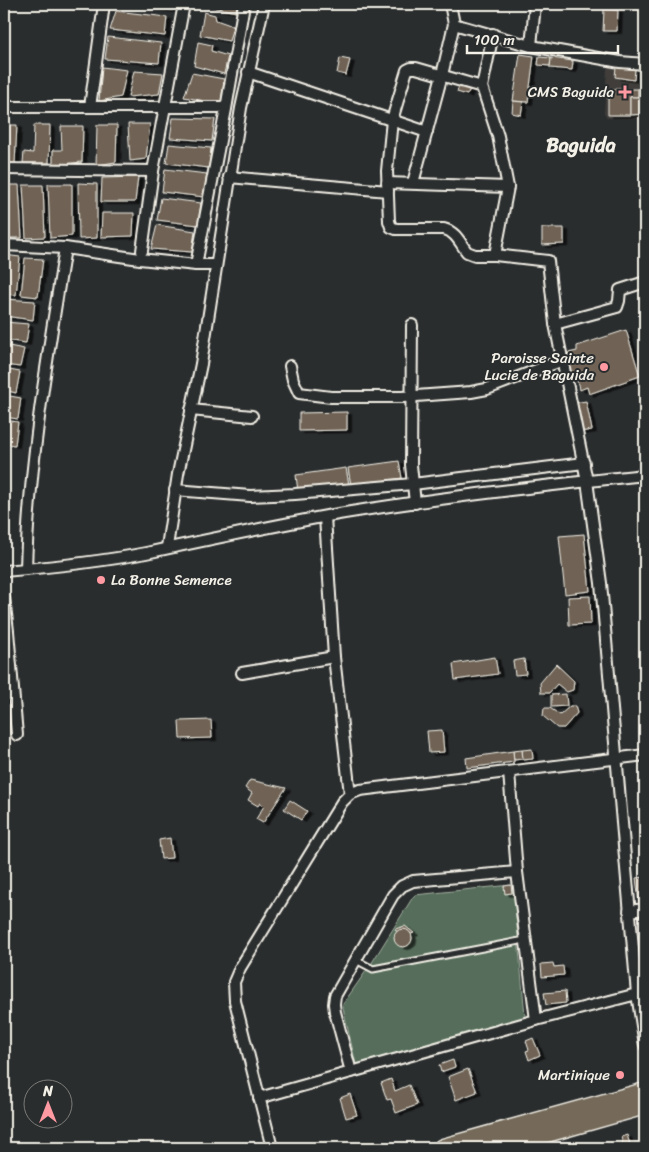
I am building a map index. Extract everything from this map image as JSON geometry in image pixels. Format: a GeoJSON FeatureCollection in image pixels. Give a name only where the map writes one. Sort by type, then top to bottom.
{"type":"FeatureCollection","features":[{"type":"Feature","properties":{"kind":"highway"},"geometry":{"type":"LineString","coordinates":[[443,1148],[645,1092]]}},
{"type":"Feature","properties":{"kind":"highway"},"geometry":{"type":"LineString","coordinates":[[494,1148],[541,1138],[645,1105]]}},
{"type":"Feature","properties":{"kind":"street"},"geometry":{"type":"LineString","coordinates":[[90,107],[104,4]]}},
{"type":"Feature","properties":{"kind":"street"},"geometry":{"type":"LineString","coordinates":[[142,251],[153,171],[184,4]]}},
{"type":"Feature","properties":{"kind":"street"},"geometry":{"type":"LineString","coordinates":[[196,265],[244,4]]}},
{"type":"Feature","properties":{"kind":"street"},"geometry":{"type":"LineString","coordinates":[[167,548],[175,490],[201,364],[229,177],[248,72],[264,4]]}},
{"type":"Feature","properties":{"kind":"street"},"geometry":{"type":"LineString","coordinates":[[413,183],[454,24],[450,4]]}},
{"type":"Feature","properties":{"kind":"street"},"geometry":{"type":"LineString","coordinates":[[531,46],[535,4]]}},
{"type":"Feature","properties":{"kind":"street"},"geometry":{"type":"LineString","coordinates":[[454,24],[531,46],[620,62],[645,64]]}},
{"type":"Feature","properties":{"kind":"street"},"geometry":{"type":"LineString","coordinates":[[493,34],[482,87],[498,136],[508,187],[495,255]]}},
{"type":"Feature","properties":{"kind":"street"},"geometry":{"type":"LineString","coordinates":[[482,87],[416,68],[407,70],[392,120],[387,187],[389,221],[391,227],[396,229],[444,229],[455,235],[467,252],[475,255],[495,255],[548,261],[555,324],[584,463],[601,584],[629,911],[637,994],[645,1045]]}},
{"type":"Feature","properties":{"kind":"street"},"geometry":{"type":"LineString","coordinates":[[248,72],[427,132]]}},
{"type":"Feature","properties":{"kind":"street"},"geometry":{"type":"LineString","coordinates":[[4,107],[219,107]]}},
{"type":"Feature","properties":{"kind":"street"},"geometry":{"type":"LineString","coordinates":[[4,169],[153,171]]}},
{"type":"Feature","properties":{"kind":"street"},"geometry":{"type":"LineString","coordinates":[[229,177],[387,187],[413,183],[508,187]]}},
{"type":"Feature","properties":{"kind":"street"},"geometry":{"type":"LineString","coordinates":[[4,245],[65,248],[196,265],[216,265]]}},
{"type":"Feature","properties":{"kind":"street"},"geometry":{"type":"LineString","coordinates":[[26,569],[36,438],[65,248]]}},
{"type":"Feature","properties":{"kind":"street"},"geometry":{"type":"LineString","coordinates":[[555,324],[617,307],[620,290],[645,282]]}},
{"type":"Feature","properties":{"kind":"street"},"geometry":{"type":"LineString","coordinates":[[412,325],[413,397],[411,465],[416,503]]}},
{"type":"Feature","properties":{"kind":"street"},"geometry":{"type":"LineString","coordinates":[[290,366],[293,380],[300,393],[331,397],[413,397],[486,389],[563,360]]}},
{"type":"Feature","properties":{"kind":"street"},"geometry":{"type":"LineString","coordinates":[[191,410],[252,416]]}},
{"type":"Feature","properties":{"kind":"street"},"geometry":{"type":"LineString","coordinates":[[175,490],[250,496],[413,484],[584,463]]}},
{"type":"Feature","properties":{"kind":"street"},"geometry":{"type":"LineString","coordinates":[[4,571],[128,556],[325,516],[587,481],[645,476]]}},
{"type":"Feature","properties":{"kind":"street"},"geometry":{"type":"LineString","coordinates":[[325,516],[334,656],[350,794]]}},
{"type":"Feature","properties":{"kind":"street"},"geometry":{"type":"LineString","coordinates":[[4,597],[16,735]]}},
{"type":"Feature","properties":{"kind":"street"},"geometry":{"type":"LineString","coordinates":[[242,673],[334,656]]}},
{"type":"Feature","properties":{"kind":"street"},"geometry":{"type":"LineString","coordinates":[[272,1148],[235,1001],[234,982],[240,968],[342,802],[350,794],[360,790],[645,755]]}},
{"type":"Feature","properties":{"kind":"street"},"geometry":{"type":"LineString","coordinates":[[509,772],[517,872],[536,1020]]}},
{"type":"Feature","properties":{"kind":"street"},"geometry":{"type":"LineString","coordinates":[[351,1072],[334,1004],[335,996],[393,895],[402,886],[413,881],[517,872]]}},
{"type":"Feature","properties":{"kind":"street"},"geometry":{"type":"LineString","coordinates":[[629,911],[645,909]]}},
{"type":"Feature","properties":{"kind":"street"},"geometry":{"type":"LineString","coordinates":[[259,1098],[536,1020],[637,994]]}},
{"type":"Feature","properties":{"kind":"lane"},"geometry":{"type":"LineString","coordinates":[[356,960],[372,970],[526,940]]}},
{"type":"Feature","properties":{"kind":"shaded area","name":"CMS Baguida"},"geometry":{"type":"Polygon","coordinates":[[[611,66],[645,71],[645,119],[607,118],[604,114],[607,68],[611,66]]]}},
{"type":"Feature","properties":{"kind":"green space"},"geometry":{"type":"Polygon","coordinates":[[[511,885],[512,893],[514,894],[525,1016],[522,1019],[362,1068],[356,1064],[343,1004],[373,961],[413,897],[415,895],[511,885]]]}},
{"type":"Feature","properties":{"kind":"building"},"geometry":{"type":"Polygon","coordinates":[[[119,4],[174,4],[173,10],[119,4]]]}},
{"type":"Feature","properties":{"kind":"building"},"geometry":{"type":"Polygon","coordinates":[[[204,4],[237,4],[236,12],[204,4]]]}},
{"type":"Feature","properties":{"kind":"building"},"geometry":{"type":"Polygon","coordinates":[[[604,9],[618,10],[617,31],[603,31],[604,9]]]}},
{"type":"Feature","properties":{"kind":"building"},"geometry":{"type":"Polygon","coordinates":[[[116,11],[167,17],[165,36],[110,30],[116,11]]]}},
{"type":"Feature","properties":{"kind":"building"},"geometry":{"type":"Polygon","coordinates":[[[204,12],[215,15],[216,20],[233,26],[229,41],[200,35],[204,12]]]}},
{"type":"Feature","properties":{"kind":"building"},"geometry":{"type":"Polygon","coordinates":[[[108,37],[161,43],[159,63],[105,59],[108,37]]]}},
{"type":"Feature","properties":{"kind":"building"},"geometry":{"type":"Polygon","coordinates":[[[198,42],[212,45],[211,51],[228,56],[224,74],[194,66],[198,42]]]}},
{"type":"Feature","properties":{"kind":"building"},"geometry":{"type":"Polygon","coordinates":[[[520,54],[534,56],[528,102],[513,101],[520,54]]]}},
{"type":"Feature","properties":{"kind":"building"},"geometry":{"type":"Polygon","coordinates":[[[539,57],[551,58],[550,66],[538,65],[539,57]]]}},
{"type":"Feature","properties":{"kind":"building"},"geometry":{"type":"Polygon","coordinates":[[[340,58],[350,60],[346,75],[337,73],[340,58]]]}},
{"type":"Feature","properties":{"kind":"building"},"geometry":{"type":"Polygon","coordinates":[[[551,58],[573,61],[572,70],[550,68],[551,58]]]}},
{"type":"Feature","properties":{"kind":"building"},"geometry":{"type":"Polygon","coordinates":[[[102,67],[127,70],[121,97],[99,101],[102,67]]]}},
{"type":"Feature","properties":{"kind":"building"},"geometry":{"type":"Polygon","coordinates":[[[616,67],[635,69],[634,80],[615,77],[616,67]]]}},
{"type":"Feature","properties":{"kind":"building"},"geometry":{"type":"Polygon","coordinates":[[[134,71],[163,73],[159,94],[128,97],[134,71]]]}},
{"type":"Feature","properties":{"kind":"building"},"geometry":{"type":"Polygon","coordinates":[[[192,73],[224,79],[221,104],[184,97],[192,73]]]}},
{"type":"Feature","properties":{"kind":"building"},"geometry":{"type":"Polygon","coordinates":[[[459,86],[470,89],[467,95],[457,92],[459,86]]]}},
{"type":"Feature","properties":{"kind":"building"},"geometry":{"type":"Polygon","coordinates":[[[608,89],[638,89],[638,97],[630,97],[630,115],[608,115],[608,89]]]}},
{"type":"Feature","properties":{"kind":"building"},"geometry":{"type":"Polygon","coordinates":[[[630,97],[645,97],[645,114],[630,115],[630,97]]]}},
{"type":"Feature","properties":{"kind":"building"},"geometry":{"type":"Polygon","coordinates":[[[513,101],[523,102],[521,115],[512,113],[513,101]]]}},
{"type":"Feature","properties":{"kind":"building"},"geometry":{"type":"Polygon","coordinates":[[[173,118],[215,119],[212,141],[170,138],[173,118]]]}},
{"type":"Feature","properties":{"kind":"building"},"geometry":{"type":"Polygon","coordinates":[[[128,124],[150,124],[146,159],[130,161],[128,124]]]}},
{"type":"Feature","properties":{"kind":"building"},"geometry":{"type":"Polygon","coordinates":[[[4,125],[17,125],[15,164],[4,164],[4,125]]]}},
{"type":"Feature","properties":{"kind":"building"},"geometry":{"type":"Polygon","coordinates":[[[34,125],[50,125],[49,163],[23,163],[24,152],[33,153],[34,125]]]}},
{"type":"Feature","properties":{"kind":"building"},"geometry":{"type":"Polygon","coordinates":[[[97,125],[117,125],[116,162],[96,165],[97,125]]]}},
{"type":"Feature","properties":{"kind":"building"},"geometry":{"type":"Polygon","coordinates":[[[61,126],[83,126],[82,162],[53,165],[53,150],[62,150],[61,126]]]}},
{"type":"Feature","properties":{"kind":"building"},"geometry":{"type":"Polygon","coordinates":[[[169,144],[211,148],[209,168],[166,163],[169,144]]]}},
{"type":"Feature","properties":{"kind":"building"},"geometry":{"type":"Polygon","coordinates":[[[165,169],[207,174],[204,197],[162,192],[165,169]]]}},
{"type":"Feature","properties":{"kind":"building"},"geometry":{"type":"Polygon","coordinates":[[[138,177],[135,202],[101,202],[102,178],[138,177]]]}},
{"type":"Feature","properties":{"kind":"building"},"geometry":{"type":"Polygon","coordinates":[[[78,183],[97,184],[97,238],[79,239],[78,183]]]}},
{"type":"Feature","properties":{"kind":"building"},"geometry":{"type":"Polygon","coordinates":[[[48,184],[72,184],[72,236],[50,238],[48,184]]]}},
{"type":"Feature","properties":{"kind":"building"},"geometry":{"type":"Polygon","coordinates":[[[4,185],[19,185],[22,238],[4,238],[4,185]]]}},
{"type":"Feature","properties":{"kind":"building"},"geometry":{"type":"Polygon","coordinates":[[[23,185],[43,185],[45,237],[26,238],[23,185]]]}},
{"type":"Feature","properties":{"kind":"building"},"geometry":{"type":"Polygon","coordinates":[[[161,198],[201,203],[198,225],[157,220],[161,198]]]}},
{"type":"Feature","properties":{"kind":"building"},"geometry":{"type":"Polygon","coordinates":[[[102,213],[134,213],[133,236],[101,237],[102,213]]]}},
{"type":"Feature","properties":{"kind":"building"},"geometry":{"type":"Polygon","coordinates":[[[157,225],[195,231],[192,252],[151,249],[157,225]]]}},
{"type":"Feature","properties":{"kind":"building"},"geometry":{"type":"Polygon","coordinates":[[[542,228],[564,228],[564,244],[542,245],[542,228]]]}},
{"type":"Feature","properties":{"kind":"building"},"geometry":{"type":"Polygon","coordinates":[[[4,255],[20,257],[16,295],[4,294],[4,255]]]}},
{"type":"Feature","properties":{"kind":"building"},"geometry":{"type":"Polygon","coordinates":[[[25,258],[43,259],[38,297],[21,295],[25,258]]]}},
{"type":"Feature","properties":{"kind":"building"},"geometry":{"type":"Polygon","coordinates":[[[4,299],[35,301],[33,320],[4,316],[4,299]]]}},
{"type":"Feature","properties":{"kind":"building"},"geometry":{"type":"Polygon","coordinates":[[[4,322],[29,324],[26,343],[4,340],[4,322]]]}},
{"type":"Feature","properties":{"kind":"building","name":"Paroisse Sainte Lucie de Baguida"},"geometry":{"type":"Polygon","coordinates":[[[626,330],[640,376],[589,394],[587,387],[580,390],[579,384],[569,372],[571,362],[568,353],[577,351],[577,346],[626,330]]]}},
{"type":"Feature","properties":{"kind":"building"},"geometry":{"type":"Polygon","coordinates":[[[4,345],[24,349],[20,367],[4,365],[4,345]]]}},
{"type":"Feature","properties":{"kind":"building"},"geometry":{"type":"Polygon","coordinates":[[[4,369],[20,372],[16,393],[4,390],[4,369]]]}},
{"type":"Feature","properties":{"kind":"building"},"geometry":{"type":"Polygon","coordinates":[[[4,395],[21,398],[18,419],[4,417],[4,395]]]}},
{"type":"Feature","properties":{"kind":"building"},"geometry":{"type":"Polygon","coordinates":[[[586,401],[592,430],[580,432],[574,403],[586,401]]]}},
{"type":"Feature","properties":{"kind":"building"},"geometry":{"type":"Polygon","coordinates":[[[347,412],[347,430],[299,431],[299,413],[347,412]]]}},
{"type":"Feature","properties":{"kind":"building"},"geometry":{"type":"Polygon","coordinates":[[[4,420],[18,422],[15,445],[4,444],[4,420]]]}},
{"type":"Feature","properties":{"kind":"building"},"geometry":{"type":"Polygon","coordinates":[[[399,461],[402,478],[351,485],[348,468],[399,461]]]}},
{"type":"Feature","properties":{"kind":"building"},"geometry":{"type":"Polygon","coordinates":[[[346,468],[349,485],[298,492],[296,475],[346,468]]]}},
{"type":"Feature","properties":{"kind":"building"},"geometry":{"type":"Polygon","coordinates":[[[584,534],[590,591],[565,594],[559,536],[584,534]]]}},
{"type":"Feature","properties":{"kind":"building"},"geometry":{"type":"Polygon","coordinates":[[[590,596],[591,624],[569,625],[568,597],[590,596]]]}},
{"type":"Feature","properties":{"kind":"building"},"geometry":{"type":"Polygon","coordinates":[[[495,657],[498,674],[455,680],[453,664],[495,657]]]}},
{"type":"Feature","properties":{"kind":"building"},"geometry":{"type":"Polygon","coordinates":[[[524,659],[526,674],[515,675],[513,661],[524,659]]]}},
{"type":"Feature","properties":{"kind":"building"},"geometry":{"type":"Polygon","coordinates":[[[556,664],[574,681],[573,690],[567,692],[557,684],[549,693],[541,693],[540,683],[556,664]]]}},
{"type":"Feature","properties":{"kind":"building"},"geometry":{"type":"Polygon","coordinates":[[[566,694],[567,706],[551,707],[551,695],[566,694]]]}},
{"type":"Feature","properties":{"kind":"building"},"geometry":{"type":"Polygon","coordinates":[[[570,706],[575,706],[577,713],[564,728],[557,728],[543,716],[544,708],[550,708],[560,715],[570,706]]]}},
{"type":"Feature","properties":{"kind":"building"},"geometry":{"type":"Polygon","coordinates":[[[211,720],[212,738],[180,739],[179,721],[211,720]]]}},
{"type":"Feature","properties":{"kind":"building"},"geometry":{"type":"Polygon","coordinates":[[[442,730],[444,752],[429,753],[427,731],[442,730]]]}},
{"type":"Feature","properties":{"kind":"building"},"geometry":{"type":"Polygon","coordinates":[[[532,749],[533,759],[523,760],[522,750],[532,749]]]}},
{"type":"Feature","properties":{"kind":"building"},"geometry":{"type":"Polygon","coordinates":[[[522,750],[523,759],[514,760],[513,751],[522,750]]]}},
{"type":"Feature","properties":{"kind":"building"},"geometry":{"type":"Polygon","coordinates":[[[513,751],[514,762],[467,768],[466,758],[513,751]]]}},
{"type":"Feature","properties":{"kind":"building"},"geometry":{"type":"Polygon","coordinates":[[[250,780],[286,788],[263,823],[256,819],[264,806],[260,803],[258,806],[248,800],[252,793],[245,788],[250,780]]]}},
{"type":"Feature","properties":{"kind":"building"},"geometry":{"type":"Polygon","coordinates":[[[290,800],[307,811],[301,820],[284,809],[290,800]]]}},
{"type":"Feature","properties":{"kind":"building"},"geometry":{"type":"Polygon","coordinates":[[[170,838],[172,858],[161,859],[159,840],[170,838]]]}},
{"type":"Feature","properties":{"kind":"building"},"geometry":{"type":"Polygon","coordinates":[[[645,877],[645,902],[639,902],[636,878],[645,877]]]}},
{"type":"Feature","properties":{"kind":"building"},"geometry":{"type":"Polygon","coordinates":[[[511,885],[512,893],[505,894],[504,886],[511,885]]]}},
{"type":"Feature","properties":{"kind":"building"},"geometry":{"type":"Polygon","coordinates":[[[405,926],[414,933],[411,934],[404,929],[397,932],[395,929],[405,926]]]}},
{"type":"Feature","properties":{"kind":"building"},"geometry":{"type":"Polygon","coordinates":[[[403,929],[409,932],[412,938],[409,944],[403,947],[397,944],[394,938],[397,932],[403,929]]]}},
{"type":"Feature","properties":{"kind":"building"},"geometry":{"type":"Polygon","coordinates":[[[553,963],[554,967],[563,966],[564,975],[542,977],[541,964],[553,963]]]}},
{"type":"Feature","properties":{"kind":"building"},"geometry":{"type":"Polygon","coordinates":[[[565,991],[566,1003],[546,1005],[544,993],[565,991]]]}},
{"type":"Feature","properties":{"kind":"building"},"geometry":{"type":"Polygon","coordinates":[[[533,1038],[540,1055],[529,1060],[526,1051],[529,1050],[526,1041],[533,1038]]]}},
{"type":"Feature","properties":{"kind":"building"},"geometry":{"type":"Polygon","coordinates":[[[453,1060],[455,1067],[441,1072],[439,1065],[453,1060]]]}},
{"type":"Feature","properties":{"kind":"building"},"geometry":{"type":"Polygon","coordinates":[[[468,1069],[477,1092],[456,1100],[448,1077],[468,1069]]]}},
{"type":"Feature","properties":{"kind":"building"},"geometry":{"type":"Polygon","coordinates":[[[391,1079],[395,1091],[409,1085],[417,1105],[396,1113],[391,1099],[387,1100],[381,1083],[391,1079]]]}},
{"type":"Feature","properties":{"kind":"building"},"geometry":{"type":"Polygon","coordinates":[[[350,1094],[357,1115],[346,1118],[340,1098],[350,1094]]]}},
{"type":"Feature","properties":{"kind":"building"},"geometry":{"type":"Polygon","coordinates":[[[627,1135],[631,1147],[624,1148],[621,1137],[627,1135]]]}},
{"type":"Feature","properties":{"kind":"place","name":"CMS Baguida"},"geometry":{"type":"Point","coordinates":[625,92]}},
{"type":"Feature","properties":{"kind":"place","name":"Paroisse Sainte Lucie de Baguida"},"geometry":{"type":"Point","coordinates":[604,367]}},
{"type":"Feature","properties":{"kind":"place","name":"La Bonne Semence"},"geometry":{"type":"Point","coordinates":[101,580]}},
{"type":"Feature","properties":{"kind":"place","name":"Martinique"},"geometry":{"type":"Point","coordinates":[620,1075]}},
{"type":"Feature","properties":{"kind":"district","name":"Baguida"},"geometry":{"type":"Point","coordinates":[581,145]}}]}
